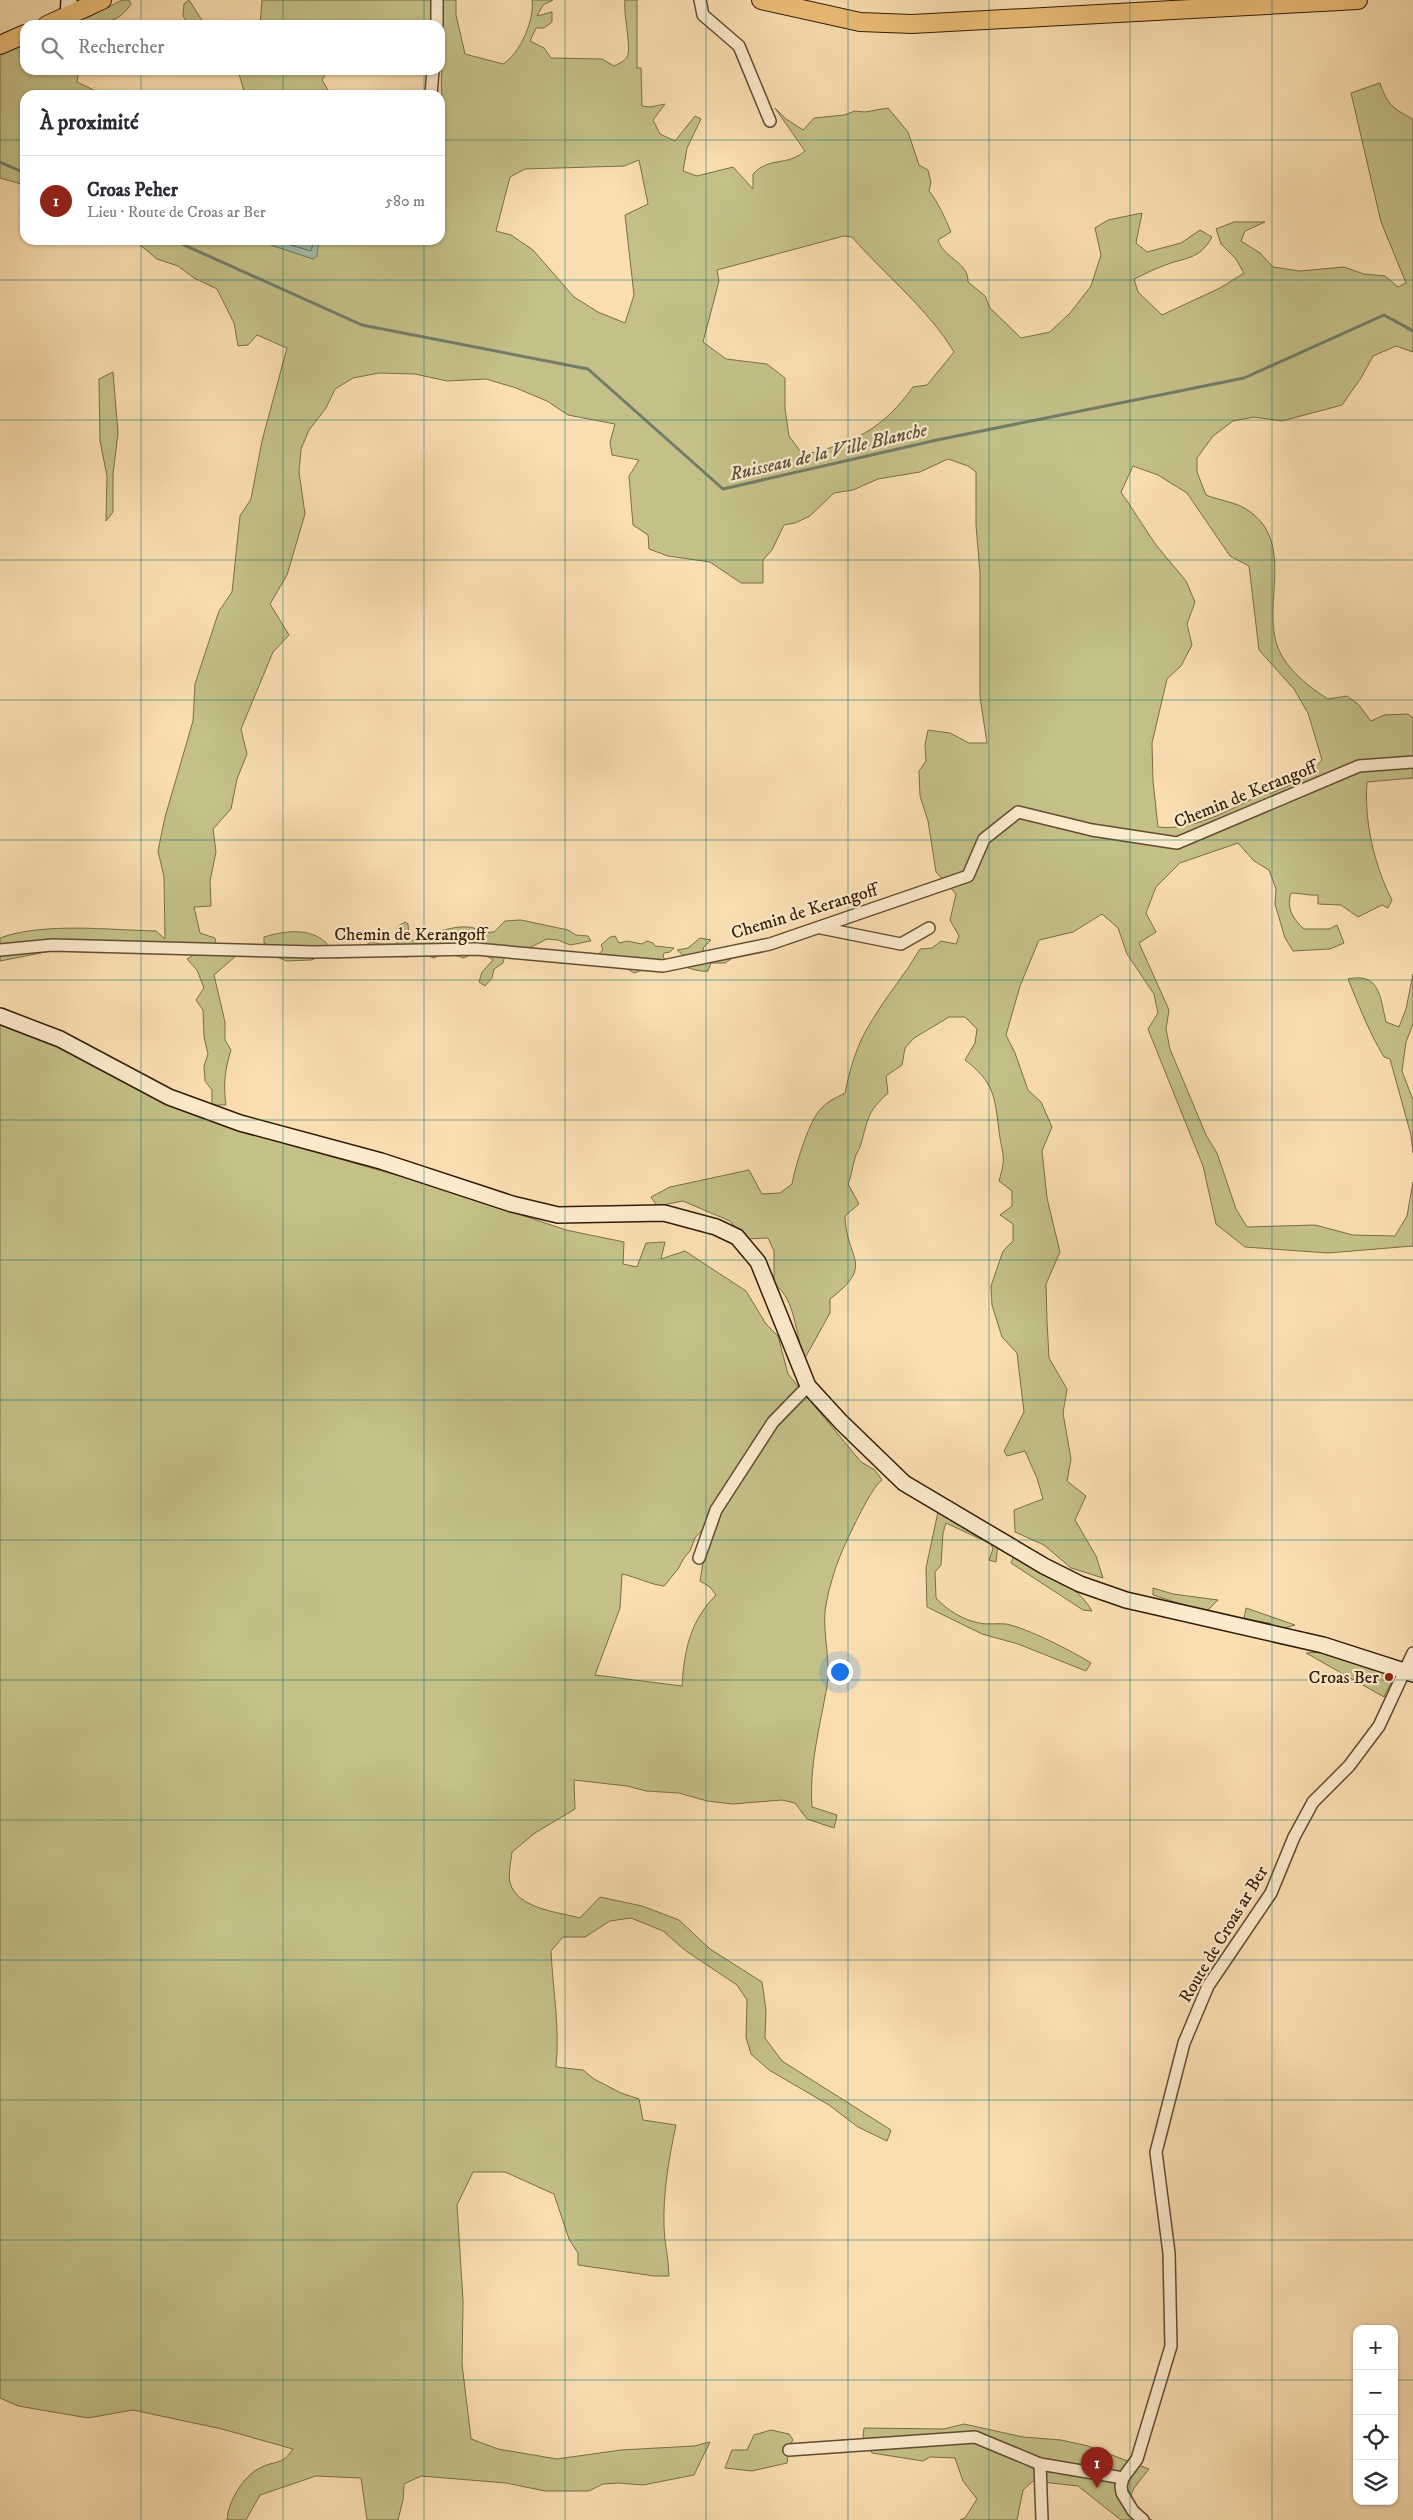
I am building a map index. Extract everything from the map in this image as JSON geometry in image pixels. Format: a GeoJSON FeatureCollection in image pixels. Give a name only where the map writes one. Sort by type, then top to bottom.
{"type":"FeatureCollection","features":[{"type":"Feature","properties":{"kind":"main road"},"geometry":{"type":"LineString","coordinates":[[761,0],[860,22],[912,24],[1358,0]]}},
{"type":"Feature","properties":{"kind":"main road"},"geometry":{"type":"LineString","coordinates":[[53,20],[68,8],[94,2]]}},
{"type":"Feature","properties":{"kind":"main road"},"geometry":{"type":"LineString","coordinates":[[0,45],[20,36]]}},
{"type":"Feature","properties":{"kind":"street"},"geometry":{"type":"LineString","coordinates":[[437,20],[438,0]]}},
{"type":"Feature","properties":{"kind":"street"},"geometry":{"type":"LineString","coordinates":[[700,0],[703,15],[739,46],[770,120]]}},
{"type":"Feature","properties":{"kind":"street"},"geometry":{"type":"LineString","coordinates":[[431,90],[433,75]]}},
{"type":"Feature","properties":{"kind":"street","name":"Chemin de Kerangoff"},"geometry":{"type":"LineString","coordinates":[[0,950],[52,945],[314,952],[476,949],[663,966],[770,944],[968,876],[984,839],[1018,812],[1092,830],[1177,843],[1359,766],[1413,762]]}},
{"type":"Feature","properties":{"kind":"street"},"geometry":{"type":"LineString","coordinates":[[819,928],[901,944],[929,928]]}},
{"type":"Feature","properties":{"kind":"street"},"geometry":{"type":"LineString","coordinates":[[0,1016],[60,1039],[169,1097],[240,1122],[381,1161],[512,1204],[558,1215],[664,1213],[716,1227],[737,1237],[758,1262],[808,1386],[841,1422],[904,1483],[1044,1566],[1073,1580],[1126,1600],[1323,1645],[1408,1672]]}},
{"type":"Feature","properties":{"kind":"street"},"geometry":{"type":"LineString","coordinates":[[699,1558],[716,1510],[773,1422],[808,1386]]}},
{"type":"Feature","properties":{"kind":"street","name":"Route de Croas ar Ber"},"geometry":{"type":"LineString","coordinates":[[1123,2478],[1137,2459],[1171,2346],[1169,2253],[1156,2152],[1190,2025],[1208,1986],[1271,1893],[1294,1837],[1313,1802],[1349,1766],[1367,1744],[1379,1726],[1408,1672],[1413,1653]]}},
{"type":"Feature","properties":{"kind":"street"},"geometry":{"type":"LineString","coordinates":[[789,2450],[975,2437],[1040,2464],[1123,2478],[1122,2493],[1133,2511],[1144,2520]]}},
{"type":"Feature","properties":{"kind":"street"},"geometry":{"type":"LineString","coordinates":[[1040,2464],[1042,2520]]}},
{"type":"Feature","properties":{"kind":"shaded area"},"geometry":{"type":"Polygon","coordinates":[[[122,0],[129,0],[131,4],[125,12],[112,20],[80,20],[122,0]]]}},
{"type":"Feature","properties":{"kind":"shaded area"},"geometry":{"type":"Polygon","coordinates":[[[189,0],[202,20],[186,20],[183,16],[184,4],[189,0]]]}},
{"type":"Feature","properties":{"kind":"shaded area"},"geometry":{"type":"Polygon","coordinates":[[[262,0],[456,0],[456,15],[465,54],[503,64],[515,52],[525,35],[531,17],[532,0],[553,0],[543,5],[537,16],[552,12],[552,22],[544,28],[536,28],[530,41],[544,48],[551,58],[602,59],[614,66],[625,60],[628,53],[625,0],[637,0],[637,68],[641,68],[642,106],[650,107],[665,104],[653,120],[660,134],[675,141],[695,116],[701,119],[687,148],[683,171],[697,176],[733,167],[753,189],[753,174],[759,168],[791,159],[805,151],[775,108],[786,119],[803,130],[814,118],[888,108],[908,132],[919,165],[928,170],[931,182],[929,191],[951,232],[938,240],[941,246],[965,270],[968,282],[985,296],[990,308],[1021,338],[1050,332],[1070,313],[1091,286],[1101,255],[1095,228],[1108,220],[1142,213],[1136,243],[1147,252],[1181,243],[1200,230],[1212,237],[1207,245],[1196,254],[1159,267],[1134,279],[1138,292],[1162,315],[1220,288],[1244,273],[1236,259],[1221,244],[1216,229],[1234,222],[1265,222],[1245,231],[1241,241],[1260,253],[1273,267],[1300,271],[1344,267],[1364,274],[1385,276],[1398,287],[1406,283],[1381,222],[1351,93],[1380,83],[1385,96],[1392,106],[1413,119],[1413,352],[1396,346],[1373,356],[1361,378],[1342,405],[1282,421],[1254,417],[1233,421],[1213,436],[1197,458],[1197,472],[1206,495],[1246,509],[1261,522],[1270,538],[1274,555],[1275,574],[1274,630],[1278,648],[1287,664],[1313,689],[1328,699],[1347,696],[1358,704],[1371,721],[1384,715],[1408,714],[1413,718],[1413,778],[1367,782],[1367,812],[1375,858],[1392,900],[1388,908],[1382,905],[1358,917],[1341,905],[1318,904],[1318,895],[1291,893],[1290,908],[1304,929],[1329,929],[1337,925],[1344,943],[1330,949],[1293,951],[1285,938],[1275,904],[1276,889],[1269,870],[1254,861],[1238,843],[1180,863],[1156,887],[1146,913],[1156,932],[1139,943],[1169,1010],[1166,1029],[1170,1049],[1206,1135],[1217,1153],[1236,1209],[1247,1227],[1315,1225],[1353,1235],[1395,1236],[1407,1216],[1413,1182],[1413,1246],[1328,1253],[1245,1247],[1216,1224],[1203,1166],[1148,1029],[1158,1013],[1154,994],[1127,954],[1118,928],[1102,914],[1073,932],[1039,940],[1020,986],[1006,1035],[1015,1053],[1028,1090],[1041,1102],[1052,1127],[1042,1151],[1047,1198],[1060,1252],[1046,1284],[1049,1358],[1067,1389],[1063,1413],[1071,1459],[1067,1481],[1086,1496],[1075,1520],[1096,1556],[1103,1578],[1071,1568],[1044,1545],[1015,1532],[1014,1510],[1043,1499],[1037,1478],[1025,1451],[1007,1456],[1004,1451],[1024,1412],[1017,1353],[1002,1337],[992,1305],[991,1286],[1003,1251],[1013,1241],[1013,1224],[1000,1215],[1012,1206],[1012,1191],[999,1181],[1003,1166],[1003,1156],[994,1099],[982,1076],[965,1060],[975,1043],[977,1029],[965,1017],[949,1017],[914,1038],[905,1048],[902,1065],[886,1076],[888,1093],[876,1105],[869,1116],[848,1184],[859,1204],[845,1216],[855,1269],[852,1277],[844,1287],[830,1299],[830,1313],[805,1358],[791,1308],[787,1299],[774,1284],[774,1251],[768,1238],[745,1239],[730,1221],[683,1201],[657,1206],[651,1197],[670,1187],[749,1170],[762,1194],[780,1193],[792,1184],[806,1135],[815,1117],[831,1100],[845,1093],[858,1048],[866,1030],[883,1003],[920,949],[932,948],[941,941],[956,944],[959,936],[950,920],[956,894],[936,872],[928,821],[920,796],[919,771],[926,761],[925,745],[928,730],[950,733],[969,743],[987,743],[980,697],[980,573],[976,525],[976,472],[968,466],[948,459],[920,472],[878,479],[853,490],[834,493],[810,516],[795,523],[784,525],[772,550],[763,560],[763,583],[741,583],[710,562],[668,556],[649,549],[648,535],[633,525],[629,476],[639,460],[612,455],[610,442],[615,424],[568,415],[547,401],[516,388],[486,379],[447,381],[415,374],[379,373],[353,378],[335,389],[326,408],[309,430],[301,449],[299,472],[305,514],[287,575],[270,604],[289,635],[273,652],[241,729],[247,754],[237,779],[231,809],[213,829],[216,852],[210,881],[211,906],[194,907],[200,933],[215,938],[216,944],[237,955],[214,975],[225,1022],[225,1040],[231,1050],[225,1077],[226,1105],[212,1105],[212,1090],[205,1081],[204,1066],[208,1054],[204,1037],[203,1010],[196,1000],[204,988],[197,970],[187,959],[195,954],[51,951],[0,961],[0,938],[36,930],[77,928],[156,931],[165,939],[164,877],[158,851],[165,817],[193,721],[195,684],[219,611],[232,592],[240,516],[251,499],[262,441],[287,348],[257,335],[248,345],[238,346],[234,323],[217,289],[194,278],[178,266],[157,259],[140,245],[271,245],[313,259],[317,245],[445,245],[445,90],[441,90],[442,75],[445,75],[445,20],[260,20],[262,0]],[[639,160],[624,166],[525,169],[510,177],[496,231],[511,235],[533,250],[574,297],[598,312],[625,323],[634,295],[625,215],[648,204],[639,160]],[[844,236],[717,270],[719,281],[703,342],[726,359],[767,364],[785,378],[785,409],[789,436],[803,455],[837,446],[865,433],[890,414],[913,387],[927,385],[954,352],[944,336],[919,307],[852,237],[844,236]],[[1133,466],[1121,492],[1156,545],[1186,581],[1195,602],[1187,624],[1192,645],[1181,666],[1167,679],[1152,743],[1153,781],[1158,827],[1186,826],[1212,818],[1264,793],[1271,793],[1305,779],[1322,760],[1308,713],[1294,689],[1259,650],[1249,566],[1230,556],[1187,493],[1158,475],[1133,466]]]}},
{"type":"Feature","properties":{"kind":"shaded area"},"geometry":{"type":"Polygon","coordinates":[[[20,47],[20,75],[78,75],[77,82],[94,90],[20,90],[20,184],[0,178],[0,54],[20,47]]]}},
{"type":"Feature","properties":{"kind":"shaded area"},"geometry":{"type":"Polygon","coordinates":[[[239,75],[325,75],[322,80],[328,90],[244,90],[239,75]]]}},
{"type":"Feature","properties":{"kind":"shaded area"},"geometry":{"type":"Polygon","coordinates":[[[113,372],[118,433],[113,474],[113,512],[106,521],[107,476],[100,441],[99,379],[113,372]]]}},
{"type":"Feature","properties":{"kind":"shaded area"},"geometry":{"type":"Polygon","coordinates":[[[521,920],[568,930],[576,935],[588,936],[591,941],[570,945],[558,940],[547,939],[525,950],[505,955],[503,963],[494,969],[492,978],[485,986],[479,982],[482,972],[493,960],[483,955],[475,954],[464,958],[446,954],[434,958],[418,953],[407,957],[374,955],[364,957],[360,954],[337,958],[328,954],[311,960],[287,961],[269,954],[271,947],[264,943],[264,937],[300,932],[316,936],[330,947],[363,946],[372,942],[397,944],[397,927],[405,922],[408,924],[409,938],[416,942],[430,939],[435,932],[459,927],[471,927],[485,932],[494,932],[505,921],[521,920]]]}},
{"type":"Feature","properties":{"kind":"shaded area"},"geometry":{"type":"Polygon","coordinates":[[[615,936],[619,943],[627,941],[642,944],[647,941],[655,946],[674,948],[670,952],[664,953],[663,957],[667,961],[684,956],[677,950],[688,948],[700,938],[711,940],[703,948],[705,954],[730,957],[731,959],[725,963],[711,963],[708,971],[666,966],[634,973],[621,965],[595,957],[603,950],[601,945],[610,937],[615,936]]]}},
{"type":"Feature","properties":{"kind":"shaded area"},"geometry":{"type":"Polygon","coordinates":[[[1413,974],[1413,1024],[1406,1042],[1402,1071],[1413,1100],[1413,1153],[1411,1135],[1390,1059],[1384,1057],[1374,1038],[1348,979],[1367,979],[1373,983],[1380,996],[1386,1022],[1399,1027],[1406,1009],[1413,974]]]}},
{"type":"Feature","properties":{"kind":"shaded area"},"geometry":{"type":"Polygon","coordinates":[[[0,1019],[57,1041],[146,1092],[201,1117],[287,1144],[438,1187],[566,1230],[624,1242],[623,1264],[637,1267],[646,1243],[665,1242],[661,1259],[685,1251],[746,1291],[766,1324],[778,1336],[788,1374],[861,1462],[875,1470],[882,1480],[863,1507],[842,1550],[832,1580],[825,1611],[828,1677],[818,1731],[811,1792],[812,1807],[837,1815],[834,1828],[807,1819],[795,1803],[782,1800],[733,1804],[707,1801],[679,1793],[646,1791],[627,1786],[574,1780],[575,1809],[535,1833],[512,1852],[509,1880],[514,1892],[521,1899],[550,1911],[580,1918],[600,1897],[642,1906],[679,1920],[710,1949],[762,1982],[766,2010],[765,2038],[782,2061],[891,2130],[887,2141],[858,2127],[829,2105],[769,2070],[751,2054],[746,2037],[747,2000],[737,1985],[686,1951],[663,1931],[631,1918],[610,1921],[585,1937],[563,1937],[551,1951],[557,2024],[556,2067],[583,2070],[594,2079],[621,2093],[639,2099],[643,2120],[676,2125],[664,2201],[664,2232],[669,2276],[654,2276],[578,2265],[578,2253],[569,2239],[554,2194],[505,2172],[473,2172],[457,2205],[463,2301],[462,2364],[471,2439],[498,2449],[557,2459],[621,2450],[694,2446],[710,2442],[694,2475],[643,2485],[603,2484],[589,2491],[545,2491],[506,2483],[421,2476],[404,2484],[403,2500],[398,2520],[367,2520],[361,2478],[316,2476],[260,2495],[246,2520],[227,2520],[230,2505],[242,2483],[260,2468],[285,2458],[293,2449],[222,2429],[133,2410],[88,2418],[18,2406],[0,2398],[0,1019]],[[703,1529],[695,1538],[690,1551],[678,1569],[664,1586],[622,1574],[620,1608],[595,1675],[682,1686],[684,1661],[694,1626],[707,1605],[716,1595],[710,1587],[700,1581],[705,1550],[703,1529]]]}},
{"type":"Feature","properties":{"kind":"shaded area"},"geometry":{"type":"Polygon","coordinates":[[[938,1512],[998,1543],[996,1562],[989,1560],[993,1549],[991,1544],[946,1523],[943,1533],[941,1565],[935,1572],[936,1598],[945,1607],[967,1620],[982,1624],[1015,1626],[1049,1640],[1091,1663],[1086,1671],[1018,1644],[982,1634],[927,1607],[926,1568],[938,1512]]]}},
{"type":"Feature","properties":{"kind":"shaded area"},"geometry":{"type":"Polygon","coordinates":[[[1015,1554],[1043,1570],[1047,1576],[1073,1589],[1088,1604],[1092,1611],[1083,1610],[1011,1563],[1015,1554]]]}},
{"type":"Feature","properties":{"kind":"shaded area"},"geometry":{"type":"Polygon","coordinates":[[[1153,1588],[1173,1594],[1218,1600],[1206,1612],[1153,1595],[1153,1588]]]}},
{"type":"Feature","properties":{"kind":"shaded area"},"geometry":{"type":"Polygon","coordinates":[[[1246,1608],[1295,1625],[1282,1629],[1269,1623],[1244,1619],[1246,1608]]]}},
{"type":"Feature","properties":{"kind":"shaded area"},"geometry":{"type":"Polygon","coordinates":[[[1322,1652],[1391,1673],[1394,1677],[1384,1697],[1306,1653],[1322,1652]]]}},
{"type":"Feature","properties":{"kind":"shaded area"},"geometry":{"type":"Polygon","coordinates":[[[964,2424],[1023,2437],[1061,2440],[1088,2446],[1149,2469],[1134,2488],[1125,2510],[1152,2520],[1121,2520],[1078,2486],[1033,2481],[1023,2490],[1017,2520],[960,2520],[965,2518],[977,2499],[963,2481],[955,2458],[930,2457],[923,2461],[872,2453],[863,2437],[864,2428],[944,2429],[964,2424]]]}},
{"type":"Feature","properties":{"kind":"shaded area"},"geometry":{"type":"Polygon","coordinates":[[[771,2430],[789,2434],[793,2440],[789,2446],[787,2463],[752,2471],[725,2468],[732,2450],[747,2450],[754,2435],[771,2430]]]}},
{"type":"Feature","properties":{"kind":"water"},"geometry":{"type":"Polygon","coordinates":[[[271,245],[318,245],[317,256],[313,259],[271,245]]]}},
{"type":"Feature","properties":{"kind":"waterway","name":"Ruisseau de la Ville Blanche"},"geometry":{"type":"LineString","coordinates":[[0,162],[20,171]]}},
{"type":"Feature","properties":{"kind":"waterway","name":"Ruisseau de la Ville Blanche"},"geometry":{"type":"LineString","coordinates":[[184,245],[362,325],[588,369],[723,489],[937,440],[1244,378],[1384,315],[1413,331]]}},
{"type":"Feature","properties":{"kind":"place","name":"Croas Ber"},"geometry":{"type":"Point","coordinates":[1389,1677]}},
{"type":"Feature","properties":{"kind":"place","name":"Croas Peher"},"geometry":{"type":"Point","coordinates":[1097,2488]}}]}
